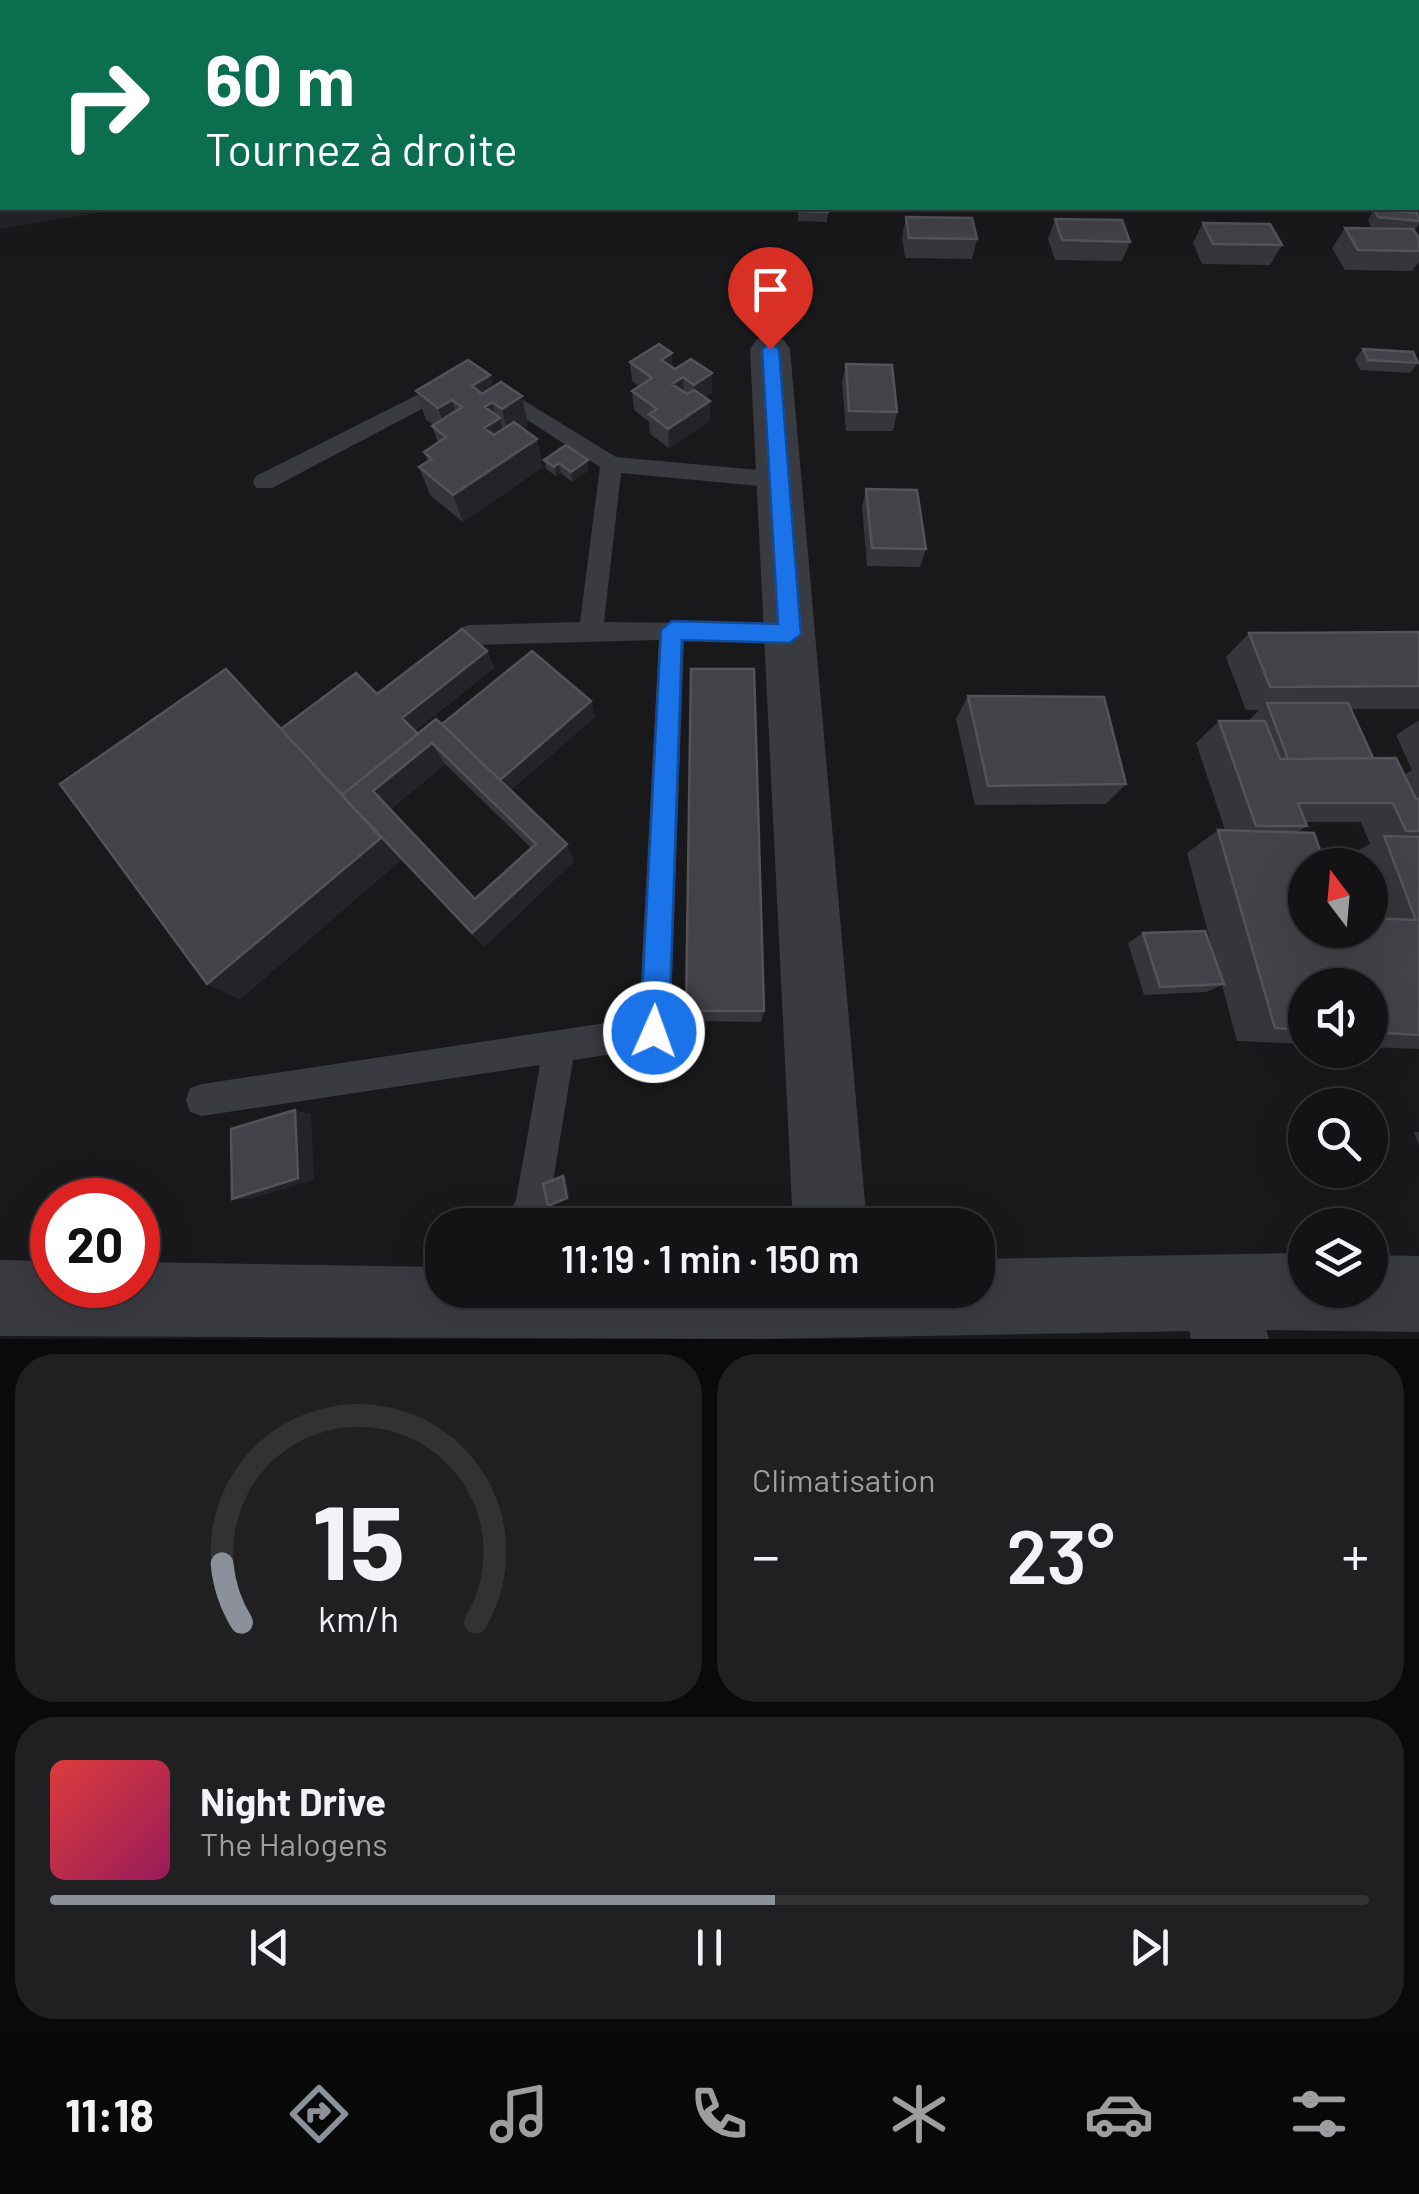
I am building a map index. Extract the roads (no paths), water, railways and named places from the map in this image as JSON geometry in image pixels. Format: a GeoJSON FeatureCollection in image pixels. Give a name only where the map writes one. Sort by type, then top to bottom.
{"type":"FeatureCollection","features":[{"type":"Feature","properties":{"kind":"street"},"geometry":{"type":"LineString","coordinates":[[770,349],[829,1208]]}},
{"type":"Feature","properties":{"kind":"street"},"geometry":{"type":"LineString","coordinates":[[995,1304],[1223,1316],[1419,1294]]}},
{"type":"Feature","properties":{"kind":"street"},"geometry":{"type":"LineString","coordinates":[[0,1298],[470,1312],[556,1308]]}},
{"type":"Feature","properties":{"kind":"lane"},"geometry":{"type":"LineString","coordinates":[[264,482],[471,374],[611,464],[779,480]]}},
{"type":"Feature","properties":{"kind":"lane"},"geometry":{"type":"LineString","coordinates":[[592,633],[611,464]]}},
{"type":"Feature","properties":{"kind":"lane"},"geometry":{"type":"LineString","coordinates":[[202,1100],[654,1032],[672,630]]}},
{"type":"Feature","properties":{"kind":"lane"},"geometry":{"type":"LineString","coordinates":[[469,635],[672,630],[790,634]]}},
{"type":"Feature","properties":{"kind":"lane"},"geometry":{"type":"LineString","coordinates":[[531,1208],[559,1048]]}}]}
